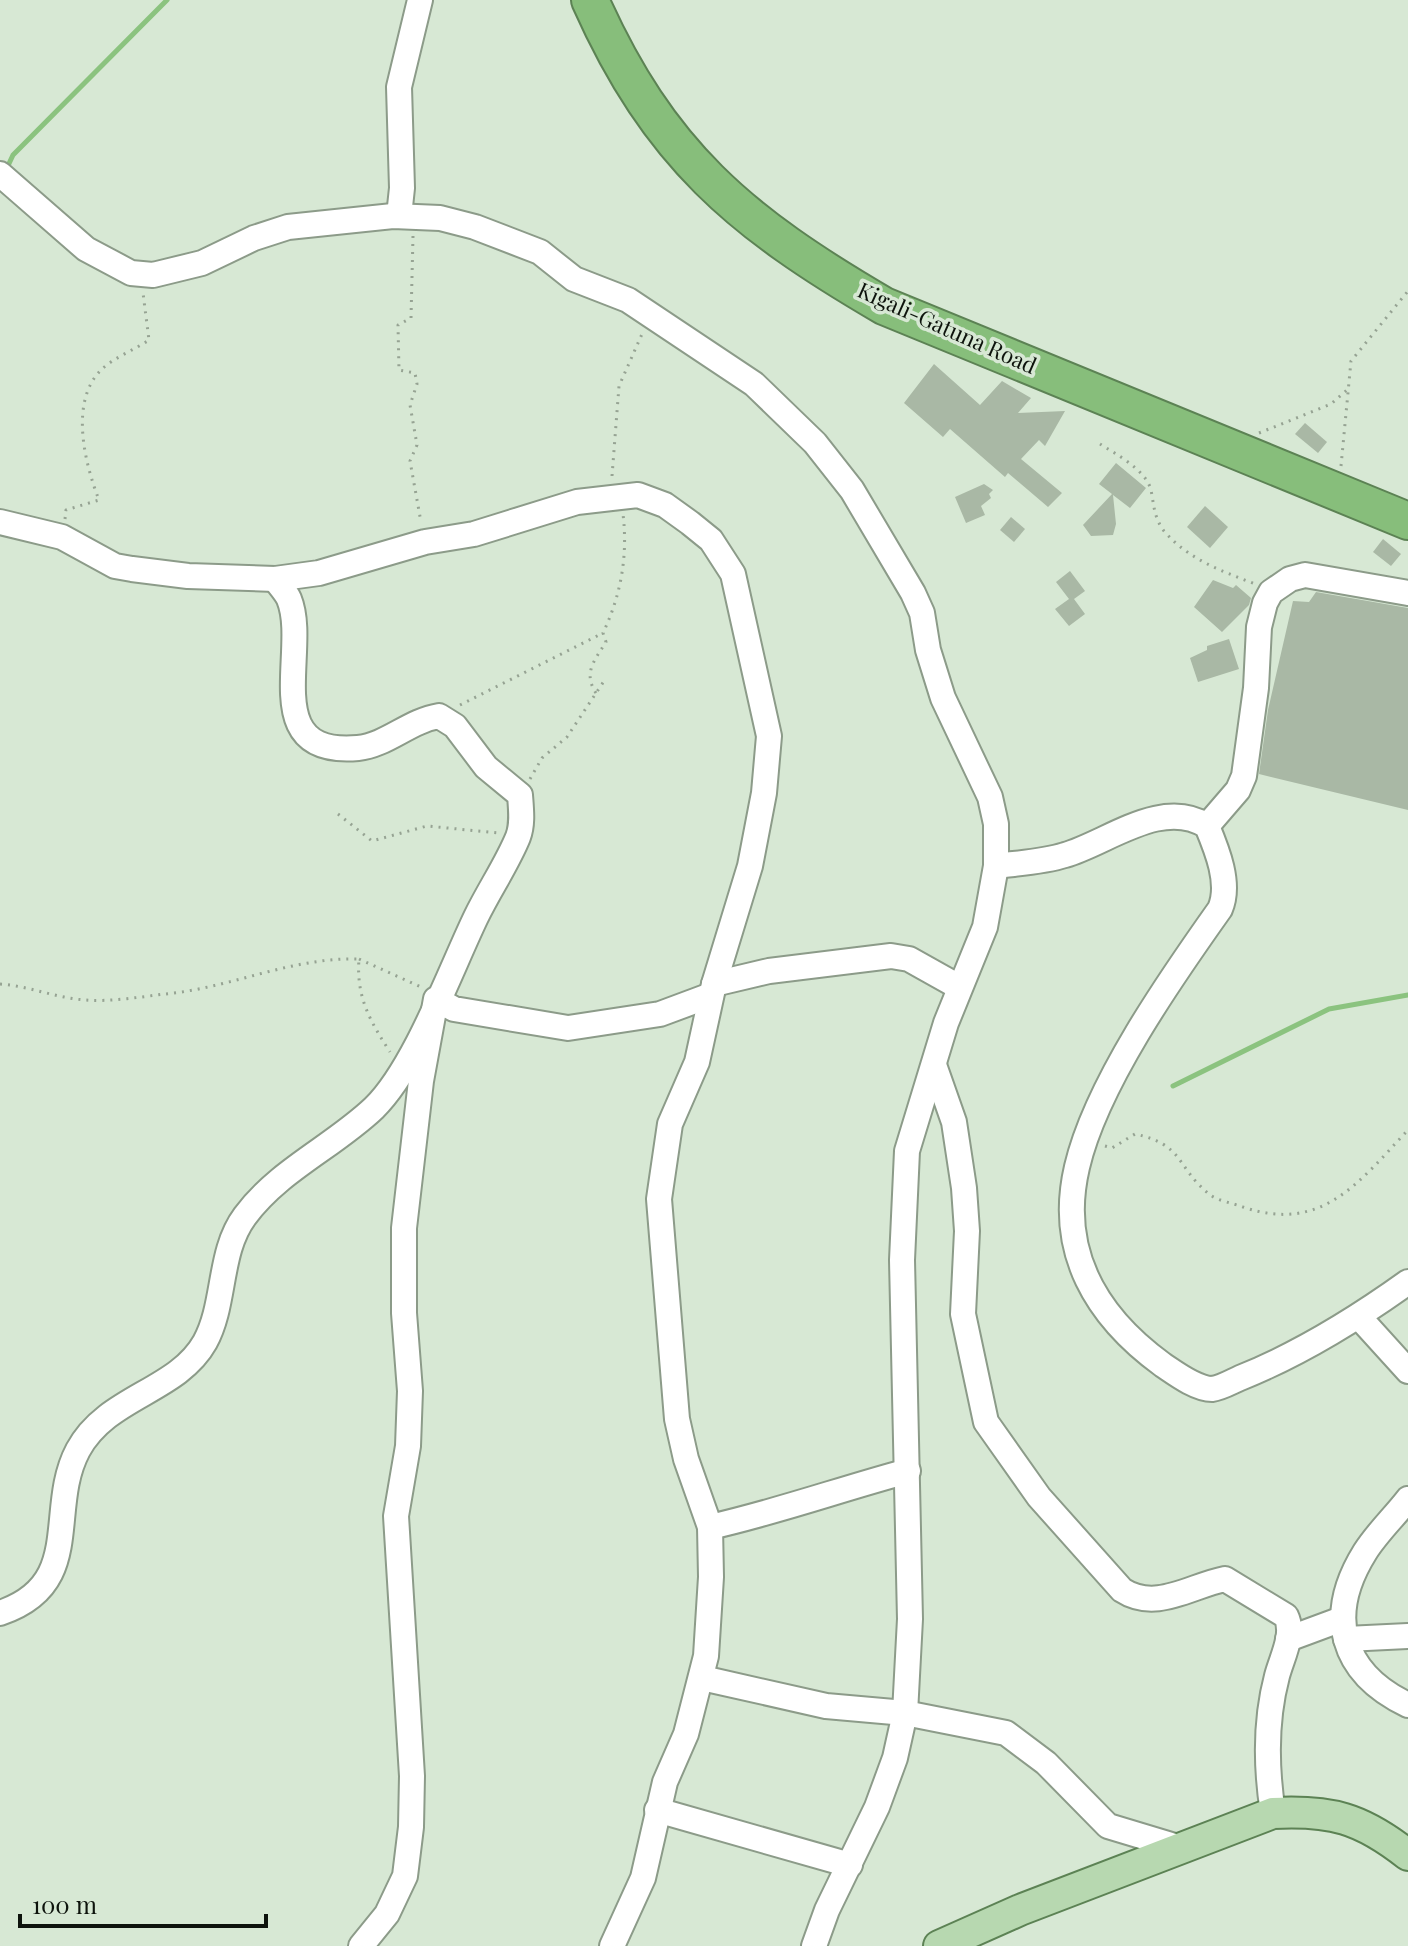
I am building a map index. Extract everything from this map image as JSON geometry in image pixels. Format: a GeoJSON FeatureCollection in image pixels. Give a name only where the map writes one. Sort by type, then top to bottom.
{"type":"FeatureCollection","features":[{"type":"Feature","properties":{"kind":"highway","name":"Kigali-Gatuna Road"},"geometry":{"type":"LineString","coordinates":[[590,0],[632,82],[672,143],[736,207],[780,240],[884,306],[1238,450],[1406,523]]}},
{"type":"Feature","properties":{"kind":"main road"},"geometry":{"type":"LineString","coordinates":[[939,1946],[1020,1910],[1273,1813],[1316,1811],[1340,1816],[1408,1855]]}},
{"type":"Feature","properties":{"kind":"street"},"geometry":{"type":"LineString","coordinates":[[406,216],[402,188],[399,87],[420,0]]}},
{"type":"Feature","properties":{"kind":"street"},"geometry":{"type":"LineString","coordinates":[[0,174],[86,249],[107,262],[141,274],[153,275],[202,263],[254,238],[288,227],[406,216],[440,218],[475,227],[540,252],[574,279],[616,293],[754,384],[815,443],[852,490],[922,613],[928,650],[943,698],[990,797],[996,824],[996,866],[993,900],[985,927],[959,987],[910,1135],[904,1187],[902,1260],[909,1662],[905,1713],[895,1758],[814,1946]]}},
{"type":"Feature","properties":{"kind":"street"},"geometry":{"type":"LineString","coordinates":[[0,522],[62,537],[115,566],[188,576],[275,579],[319,573],[425,542],[474,534],[577,502],[638,495],[665,505],[711,540],[733,574],[769,736],[757,833],[713,990],[697,1062],[670,1124],[659,1199],[677,1419],[686,1459],[710,1527],[711,1577],[702,1678],[686,1734],[657,1810],[643,1878],[612,1946]]}},
{"type":"Feature","properties":{"kind":"street"},"geometry":{"type":"LineString","coordinates":[[1207,826],[1238,790],[1244,776],[1256,688],[1259,627],[1271,592],[1290,579],[1305,575],[1408,593]]}},
{"type":"Feature","properties":{"kind":"street"},"geometry":{"type":"LineString","coordinates":[[0,1613],[33,1597],[53,1568],[65,1522],[71,1465],[89,1434],[125,1402],[177,1374],[206,1340],[234,1235],[243,1218],[292,1169],[374,1108],[403,1072],[436,999],[519,835],[520,795],[486,767],[455,726],[439,716],[409,725],[379,743],[362,748],[341,748],[310,737],[298,725],[294,706],[292,617],[289,600],[275,579]]}},
{"type":"Feature","properties":{"kind":"street"},"geometry":{"type":"LineString","coordinates":[[996,866],[1069,854],[1150,820],[1195,820],[1207,826],[1222,876],[1223,903],[1156,1004],[1106,1095],[1086,1141],[1072,1193],[1086,1281],[1127,1336],[1172,1371],[1202,1387],[1215,1389],[1270,1366],[1359,1317],[1408,1282]]}},
{"type":"Feature","properties":{"kind":"street"},"geometry":{"type":"LineString","coordinates":[[436,999],[454,1009],[568,1028],[660,1014],[713,990],[769,971],[891,956],[909,959],[959,987]]}},
{"type":"Feature","properties":{"kind":"street"},"geometry":{"type":"LineString","coordinates":[[361,1946],[387,1914],[405,1876],[411,1827],[412,1776],[396,1516],[408,1446],[410,1405],[404,1228],[419,1095],[436,999]]}},
{"type":"Feature","properties":{"kind":"street"},"geometry":{"type":"LineString","coordinates":[[934,1065],[954,1122],[964,1188],[967,1231],[963,1314],[986,1422],[1039,1497],[1122,1590],[1136,1599],[1176,1596],[1225,1579],[1286,1616],[1288,1639],[1277,1676],[1267,1755],[1273,1813]]}},
{"type":"Feature","properties":{"kind":"street"},"geometry":{"type":"LineString","coordinates":[[1359,1317],[1408,1371]]}},
{"type":"Feature","properties":{"kind":"street"},"geometry":{"type":"LineString","coordinates":[[710,1527],[763,1516],[834,1491],[908,1471]]}},
{"type":"Feature","properties":{"kind":"street"},"geometry":{"type":"LineString","coordinates":[[1408,1499],[1365,1552],[1346,1596],[1344,1629],[1350,1657],[1364,1677],[1408,1705]]}},
{"type":"Feature","properties":{"kind":"street"},"geometry":{"type":"LineString","coordinates":[[1288,1639],[1344,1629],[1408,1636]]}},
{"type":"Feature","properties":{"kind":"street"},"geometry":{"type":"LineString","coordinates":[[702,1678],[826,1706],[905,1713],[1006,1733],[1046,1763],[1108,1826],[1181,1848]]}},
{"type":"Feature","properties":{"kind":"street"},"geometry":{"type":"LineString","coordinates":[[657,1810],[850,1865]]}},
{"type":"Feature","properties":{"kind":"path"},"geometry":{"type":"LineString","coordinates":[[406,216],[411,318],[398,325],[399,370],[415,373],[417,384],[410,405],[417,445],[410,461],[425,542]]}},
{"type":"Feature","properties":{"kind":"path"},"geometry":{"type":"LineString","coordinates":[[62,537],[66,510],[99,500],[84,462],[82,433],[87,391],[101,369],[149,340],[141,274]]}},
{"type":"Feature","properties":{"kind":"path"},"geometry":{"type":"LineString","coordinates":[[1339,492],[1351,361],[1408,291]]}},
{"type":"Feature","properties":{"kind":"path"},"geometry":{"type":"LineString","coordinates":[[596,693],[589,681],[590,668],[606,642],[603,633],[620,587],[624,561],[612,474],[619,386],[651,316]]}},
{"type":"Feature","properties":{"kind":"path"},"geometry":{"type":"LineString","coordinates":[[1238,450],[1249,438],[1331,404],[1348,389]]}},
{"type":"Feature","properties":{"kind":"path"},"geometry":{"type":"LineString","coordinates":[[1100,444],[1125,460],[1150,486],[1152,509],[1174,539],[1213,569],[1271,592]]}},
{"type":"Feature","properties":{"kind":"path"},"geometry":{"type":"LineString","coordinates":[[439,716],[603,633]]}},
{"type":"Feature","properties":{"kind":"path"},"geometry":{"type":"LineString","coordinates":[[520,795],[542,758],[567,737],[604,681]]}},
{"type":"Feature","properties":{"kind":"path"},"geometry":{"type":"LineString","coordinates":[[338,814],[372,841],[427,826],[519,835]]}},
{"type":"Feature","properties":{"kind":"path"},"geometry":{"type":"LineString","coordinates":[[0,984],[26,985],[84,1000],[169,994],[302,962],[325,958],[359,959],[416,983],[436,999]]}},
{"type":"Feature","properties":{"kind":"path"},"geometry":{"type":"LineString","coordinates":[[359,959],[357,983],[365,1015],[403,1072]]}},
{"type":"Feature","properties":{"kind":"path"},"geometry":{"type":"LineString","coordinates":[[1086,1141],[1112,1148],[1135,1134],[1163,1140],[1210,1195],[1259,1212],[1307,1215],[1356,1186],[1408,1130]]}},
{"type":"Feature","properties":{"kind":"building"},"geometry":{"type":"Polygon","coordinates":[[[934,364],[980,405],[1002,381],[1031,398],[1018,413],[1065,411],[1045,446],[1039,440],[1021,459],[1062,493],[1048,507],[1008,473],[1005,477],[950,429],[943,437],[904,403],[934,364]]]}},
{"type":"Feature","properties":{"kind":"building"},"geometry":{"type":"Polygon","coordinates":[[[1305,423],[1327,442],[1318,453],[1295,434],[1305,423]]]}},
{"type":"Feature","properties":{"kind":"building"},"geometry":{"type":"Polygon","coordinates":[[[1116,463],[1146,488],[1130,508],[1113,495],[1116,524],[1113,535],[1091,536],[1083,525],[1112,494],[1099,484],[1116,463]]]}},
{"type":"Feature","properties":{"kind":"building"},"geometry":{"type":"Polygon","coordinates":[[[984,484],[993,490],[989,494],[991,498],[981,506],[985,515],[966,523],[955,497],[984,484]]]}},
{"type":"Feature","properties":{"kind":"building"},"geometry":{"type":"Polygon","coordinates":[[[1205,506],[1228,527],[1210,548],[1187,527],[1205,506]]]}},
{"type":"Feature","properties":{"kind":"building"},"geometry":{"type":"Polygon","coordinates":[[[1011,517],[1025,529],[1014,542],[1000,530],[1011,517]]]}},
{"type":"Feature","properties":{"kind":"building"},"geometry":{"type":"Polygon","coordinates":[[[1383,539],[1401,554],[1391,566],[1373,552],[1383,539]]]}},
{"type":"Feature","properties":{"kind":"building"},"geometry":{"type":"Polygon","coordinates":[[[1070,571],[1085,591],[1074,599],[1085,614],[1069,626],[1055,609],[1069,599],[1056,582],[1070,571]]]}},
{"type":"Feature","properties":{"kind":"building"},"geometry":{"type":"Polygon","coordinates":[[[1213,580],[1233,588],[1236,585],[1251,598],[1249,605],[1222,632],[1194,607],[1213,580]]]}},
{"type":"Feature","properties":{"kind":"building"},"geometry":{"type":"Polygon","coordinates":[[[1316,592],[1408,608],[1408,810],[1259,774],[1268,710],[1293,601],[1309,602],[1316,592]]]}},
{"type":"Feature","properties":{"kind":"building"},"geometry":{"type":"Polygon","coordinates":[[[1229,639],[1239,669],[1198,682],[1190,658],[1207,650],[1207,646],[1229,639]]]}},
{"type":"Feature","properties":{"kind":"waterway"},"geometry":{"type":"LineString","coordinates":[[6,170],[13,155],[167,0]]}},
{"type":"Feature","properties":{"kind":"waterway"},"geometry":{"type":"LineString","coordinates":[[1173,1086],[1329,1009],[1408,995]]}}]}
